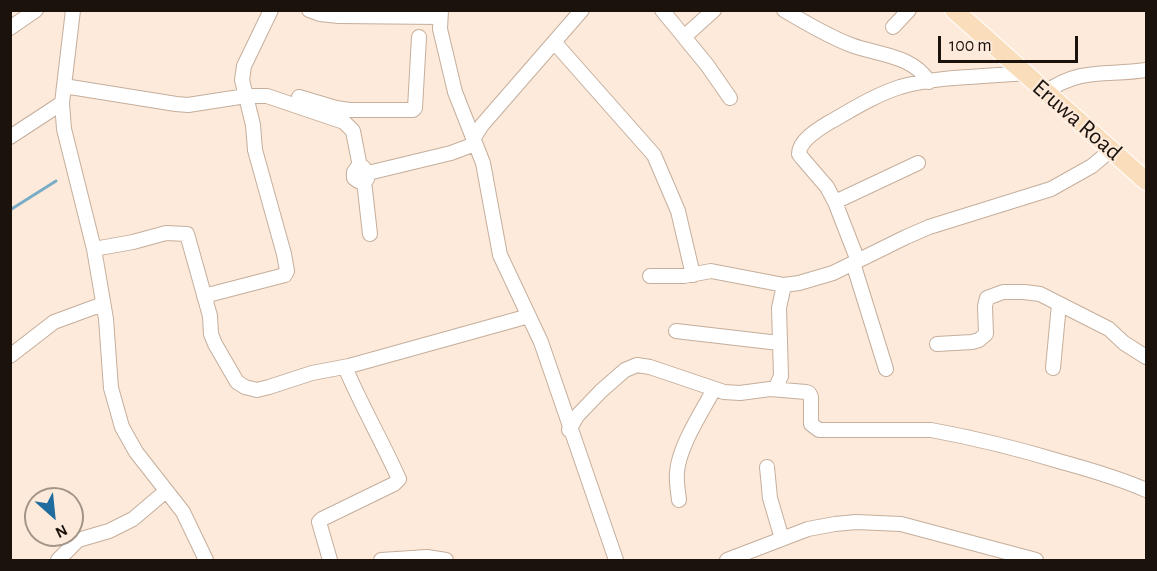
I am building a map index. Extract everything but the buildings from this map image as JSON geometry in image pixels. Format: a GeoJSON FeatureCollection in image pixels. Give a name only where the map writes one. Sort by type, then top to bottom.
{"type":"FeatureCollection","features":[{"type":"Feature","properties":{"kind":"main road","name":"Eruwa Road"},"geometry":{"type":"LineString","coordinates":[[954,10],[1146,181]]}},
{"type":"Feature","properties":{"kind":"street"},"geometry":{"type":"LineString","coordinates":[[10,28],[36,10]]}},
{"type":"Feature","properties":{"kind":"street"},"geometry":{"type":"LineString","coordinates":[[73,10],[62,103],[64,129],[94,249],[103,304],[111,388],[117,414],[136,452],[183,512],[206,561]]}},
{"type":"Feature","properties":{"kind":"street"},"geometry":{"type":"LineString","coordinates":[[204,296],[285,275],[287,271],[255,150],[253,125],[242,80],[244,66],[271,10]]}},
{"type":"Feature","properties":{"kind":"street"},"geometry":{"type":"LineString","coordinates":[[309,10],[339,16],[441,14],[440,29],[455,92],[483,163],[500,255],[529,316],[553,376],[616,561]]}},
{"type":"Feature","properties":{"kind":"street"},"geometry":{"type":"LineString","coordinates":[[364,174],[451,153],[474,141],[482,125],[582,10]]}},
{"type":"Feature","properties":{"kind":"street"},"geometry":{"type":"LineString","coordinates":[[662,10],[730,98]]}},
{"type":"Feature","properties":{"kind":"street"},"geometry":{"type":"LineString","coordinates":[[684,37],[714,10]]}},
{"type":"Feature","properties":{"kind":"street"},"geometry":{"type":"LineString","coordinates":[[784,10],[850,45],[914,65],[924,73],[929,82]]}},
{"type":"Feature","properties":{"kind":"street"},"geometry":{"type":"LineString","coordinates":[[64,86],[188,105],[246,96],[283,94],[349,111],[410,111],[415,108],[419,37]]}},
{"type":"Feature","properties":{"kind":"street"},"geometry":{"type":"LineString","coordinates":[[555,43],[654,155],[678,211],[693,275]]}},
{"type":"Feature","properties":{"kind":"street"},"geometry":{"type":"LineString","coordinates":[[1046,92],[1059,82],[1076,76],[1146,70]]}},
{"type":"Feature","properties":{"kind":"street"},"geometry":{"type":"LineString","coordinates":[[886,369],[856,262],[835,202],[827,187],[802,158],[799,150],[821,127],[875,97],[900,87],[1024,73]]}},
{"type":"Feature","properties":{"kind":"street"},"geometry":{"type":"LineString","coordinates":[[267,96],[344,122],[353,130],[364,174],[370,234]]}},
{"type":"Feature","properties":{"kind":"street"},"geometry":{"type":"LineString","coordinates":[[10,137],[62,103]]}},
{"type":"Feature","properties":{"kind":"street"},"geometry":{"type":"LineString","coordinates":[[650,276],[693,275],[711,271],[784,285],[799,283],[833,273],[929,227],[1051,189],[1092,166],[1111,150]]}},
{"type":"Feature","properties":{"kind":"street"},"geometry":{"type":"LineString","coordinates":[[835,202],[918,163]]}},
{"type":"Feature","properties":{"kind":"street"},"geometry":{"type":"LineString","coordinates":[[94,249],[166,233],[185,233],[188,236],[204,296],[214,344],[237,382],[257,390],[312,373],[345,367],[529,316]]}},
{"type":"Feature","properties":{"kind":"street"},"geometry":{"type":"LineString","coordinates":[[570,430],[577,416],[601,391],[625,370],[637,365],[650,367],[714,389],[740,393],[776,387],[782,376],[779,308],[784,285]]}},
{"type":"Feature","properties":{"kind":"street"},"geometry":{"type":"LineString","coordinates":[[937,344],[972,342],[983,338],[987,328],[985,301],[989,296],[1003,292],[1031,292],[1059,303],[1109,329],[1124,343],[1146,357]]}},
{"type":"Feature","properties":{"kind":"street"},"geometry":{"type":"LineString","coordinates":[[1053,369],[1059,303]]}},
{"type":"Feature","properties":{"kind":"street"},"geometry":{"type":"LineString","coordinates":[[10,356],[54,322],[103,304]]}},
{"type":"Feature","properties":{"kind":"street"},"geometry":{"type":"LineString","coordinates":[[676,331],[779,343]]}},
{"type":"Feature","properties":{"kind":"street"},"geometry":{"type":"LineString","coordinates":[[330,561],[320,522],[322,519],[394,484],[399,479],[363,409],[345,367]]}},
{"type":"Feature","properties":{"kind":"street"},"geometry":{"type":"LineString","coordinates":[[679,500],[676,473],[683,449],[714,389]]}},
{"type":"Feature","properties":{"kind":"street"},"geometry":{"type":"LineString","coordinates":[[770,389],[809,393],[811,424],[819,430],[931,430],[1004,445],[1146,489]]}},
{"type":"Feature","properties":{"kind":"street"},"geometry":{"type":"LineString","coordinates":[[767,466],[770,498],[782,539]]}},
{"type":"Feature","properties":{"kind":"street"},"geometry":{"type":"LineString","coordinates":[[58,561],[78,540],[109,531],[133,519],[166,491]]}},
{"type":"Feature","properties":{"kind":"street"},"geometry":{"type":"LineString","coordinates":[[727,561],[808,529],[835,524],[881,522],[901,524],[1036,561]]}},
{"type":"Feature","properties":{"kind":"street"},"geometry":{"type":"LineString","coordinates":[[381,561],[427,557],[446,561]]}},
{"type":"Feature","properties":{"kind":"waterway"},"geometry":{"type":"LineString","coordinates":[[10,210],[56,181]]}}]}
